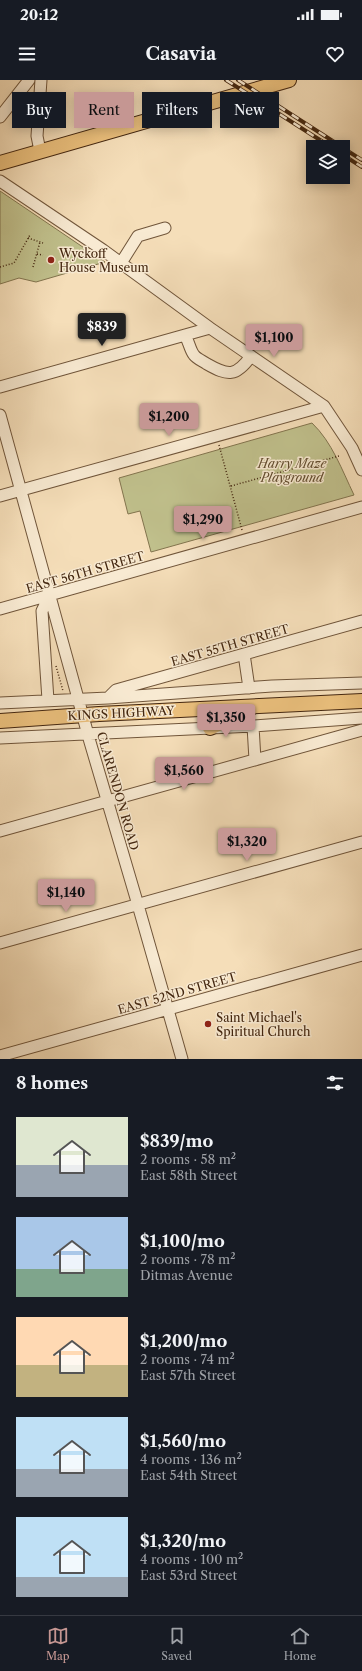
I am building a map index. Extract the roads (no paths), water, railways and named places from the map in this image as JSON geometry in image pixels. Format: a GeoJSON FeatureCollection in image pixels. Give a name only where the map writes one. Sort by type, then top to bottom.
{"type":"FeatureCollection","features":[{"type":"Feature","properties":{"kind":"main road"},"geometry":{"type":"LineString","coordinates":[[0,163],[289,80]]}},
{"type":"Feature","properties":{"kind":"main road","name":"KINGS HIGHWAY"},"geometry":{"type":"LineString","coordinates":[[0,721],[83,715],[362,701]]}},
{"type":"Feature","properties":{"kind":"main road"},"geometry":{"type":"LineString","coordinates":[[210,728],[256,706]]}},
{"type":"Feature","properties":{"kind":"street"},"geometry":{"type":"LineString","coordinates":[[20,92],[29,80]]}},
{"type":"Feature","properties":{"kind":"street"},"geometry":{"type":"LineString","coordinates":[[40,92],[41,80]]}},
{"type":"Feature","properties":{"kind":"street"},"geometry":{"type":"LineString","coordinates":[[0,117],[12,102]]}},
{"type":"Feature","properties":{"kind":"street"},"geometry":{"type":"LineString","coordinates":[[38,128],[37,136],[40,151]]}},
{"type":"Feature","properties":{"kind":"street"},"geometry":{"type":"LineString","coordinates":[[0,180],[120,262],[210,328],[324,406],[352,448],[362,470]]}},
{"type":"Feature","properties":{"kind":"street"},"geometry":{"type":"LineString","coordinates":[[120,262],[138,236],[165,228]]}},
{"type":"Feature","properties":{"kind":"street"},"geometry":{"type":"LineString","coordinates":[[0,387],[210,328]]}},
{"type":"Feature","properties":{"kind":"street"},"geometry":{"type":"LineString","coordinates":[[186,335],[195,356],[220,372],[227,373],[240,369],[251,356]]}},
{"type":"Feature","properties":{"kind":"street"},"geometry":{"type":"LineString","coordinates":[[0,496],[324,406]]}},
{"type":"Feature","properties":{"kind":"street","name":"CLARENDON ROAD"},"geometry":{"type":"LineString","coordinates":[[0,415],[78,699],[182,1059]]}},
{"type":"Feature","properties":{"kind":"street","name":"EAST 56TH STREET"},"geometry":{"type":"LineString","coordinates":[[0,609],[362,507]]}},
{"type":"Feature","properties":{"kind":"street"},"geometry":{"type":"LineString","coordinates":[[48,700],[42,611],[50,595]]}},
{"type":"Feature","properties":{"kind":"street","name":"EAST 55TH STREET"},"geometry":{"type":"LineString","coordinates":[[108,698],[116,690],[362,621]]}},
{"type":"Feature","properties":{"kind":"street"},"geometry":{"type":"LineString","coordinates":[[244,654],[249,688]]}},
{"type":"Feature","properties":{"kind":"street","name":"KINGS HIGHWAY"},"geometry":{"type":"LineString","coordinates":[[0,703],[108,698],[249,688],[362,683]]}},
{"type":"Feature","properties":{"kind":"street","name":"KINGS HIGHWAY"},"geometry":{"type":"LineString","coordinates":[[0,738],[253,726],[362,718]]}},
{"type":"Feature","properties":{"kind":"street"},"geometry":{"type":"LineString","coordinates":[[253,726],[255,760]]}},
{"type":"Feature","properties":{"kind":"street"},"geometry":{"type":"LineString","coordinates":[[0,831],[362,730]]}},
{"type":"Feature","properties":{"kind":"street"},"geometry":{"type":"LineString","coordinates":[[0,943],[362,842]]}},
{"type":"Feature","properties":{"kind":"street","name":"EAST 52ND STREET"},"geometry":{"type":"LineString","coordinates":[[0,1056],[362,955]]}},
{"type":"Feature","properties":{"kind":"railway"},"geometry":{"type":"LineString","coordinates":[[226,80],[320,140]]}},
{"type":"Feature","properties":{"kind":"railway"},"geometry":{"type":"LineString","coordinates":[[238,80],[331,140]]}},
{"type":"Feature","properties":{"kind":"railway"},"geometry":{"type":"LineString","coordinates":[[350,152],[362,160]]}},
{"type":"Feature","properties":{"kind":"railway"},"geometry":{"type":"LineString","coordinates":[[350,159],[362,167]]}},
{"type":"Feature","properties":{"kind":"place","name":"Wyckoff House Museum"},"geometry":{"type":"Point","coordinates":[51,260]}},
{"type":"Feature","properties":{"kind":"place","name":"Saint Michael's Spiritual Church"},"geometry":{"type":"Point","coordinates":[208,1024]}},
{"type":"Feature","properties":{"kind":"park label","name":"Harry Maze Playground"},"geometry":{"type":"Point","coordinates":[292,470]}}]}
